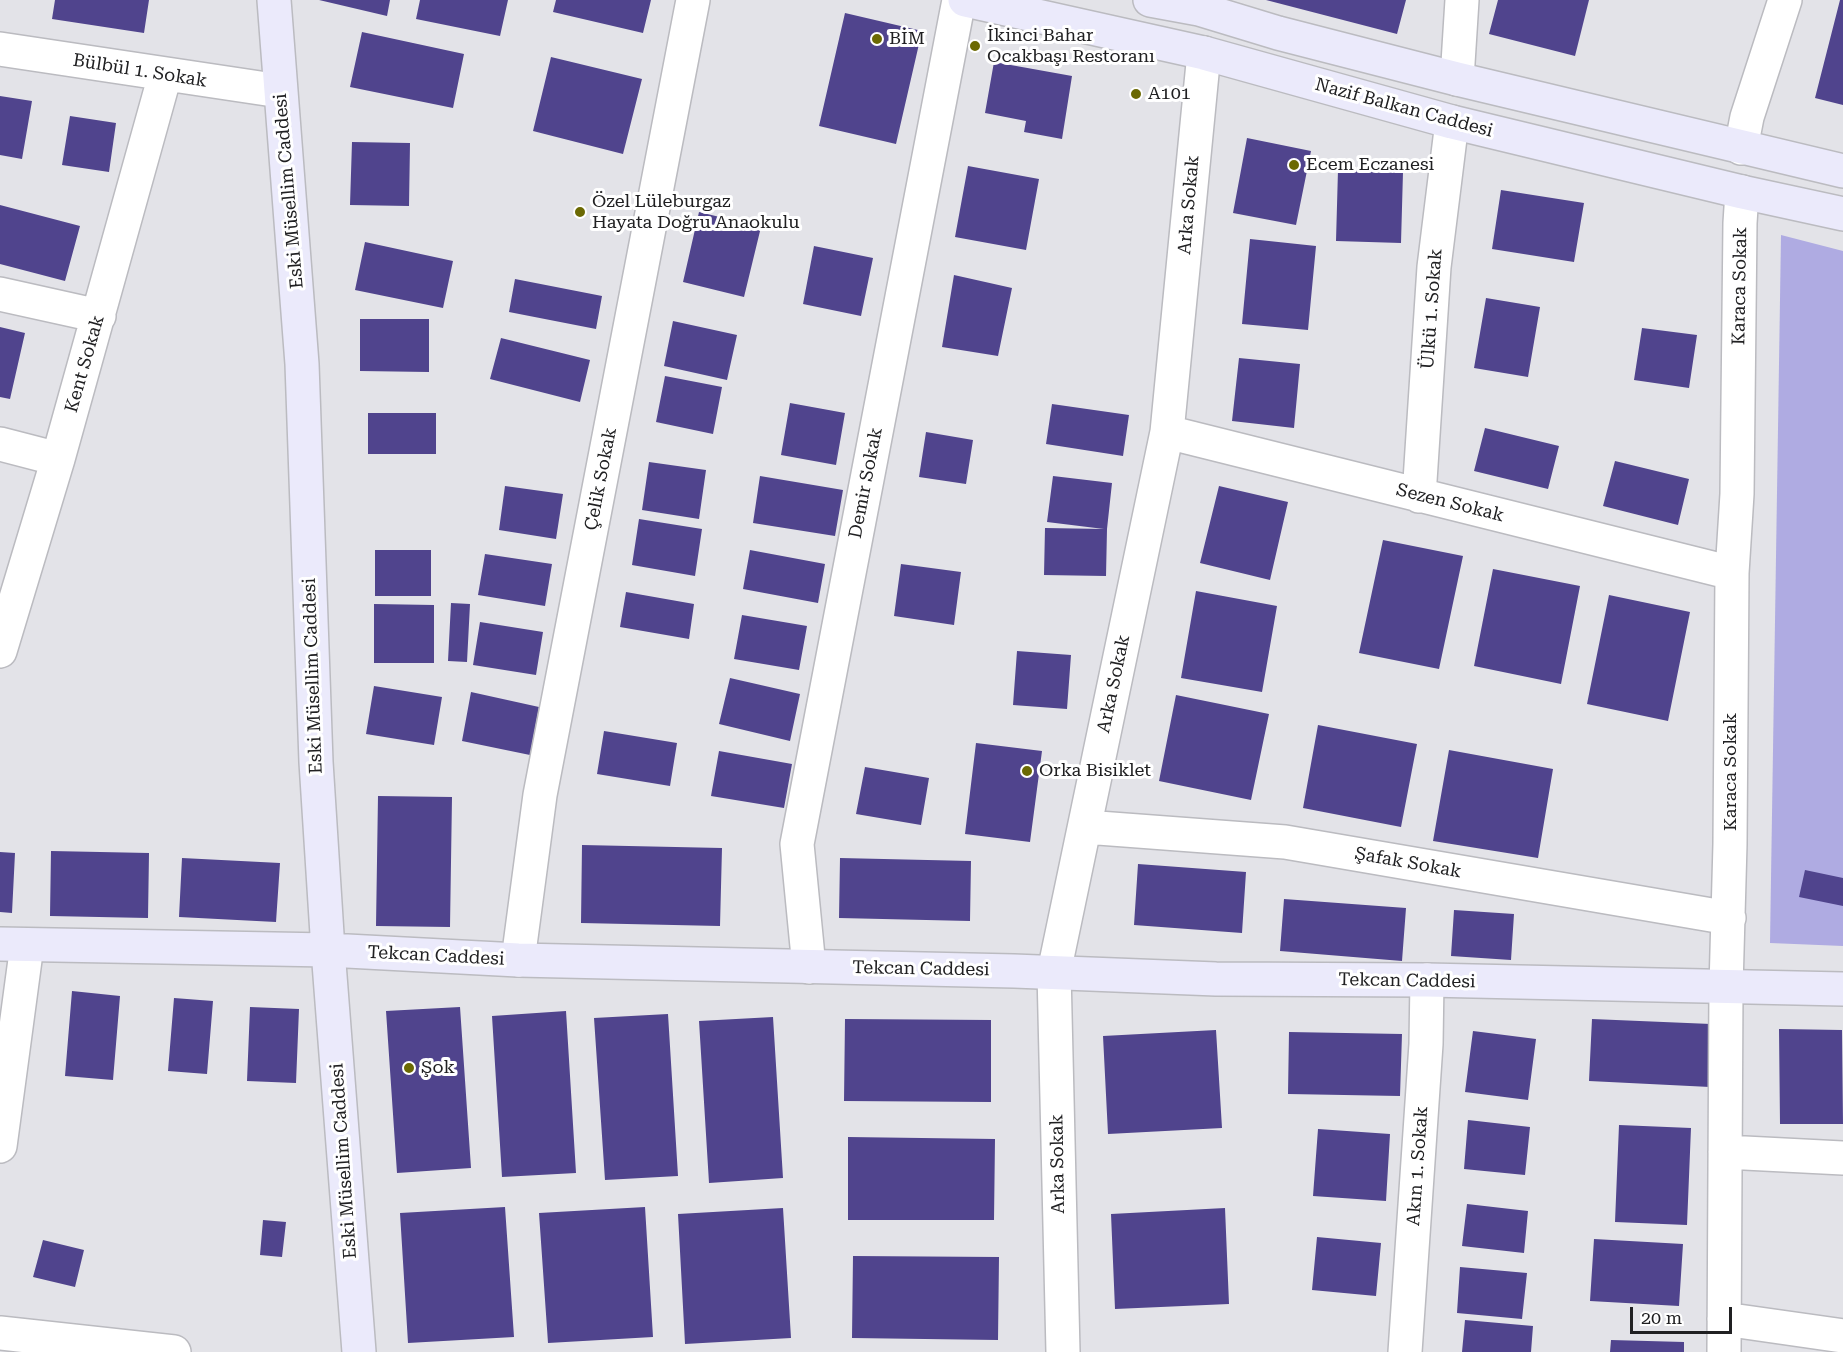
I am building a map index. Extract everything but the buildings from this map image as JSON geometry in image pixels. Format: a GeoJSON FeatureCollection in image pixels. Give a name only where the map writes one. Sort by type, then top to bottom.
{"type":"FeatureCollection","features":[{"type":"Feature","properties":{"kind":"street","name":"Eski Müsellim Caddesi"},"geometry":{"type":"LineString","coordinates":[[274,0],[302,364],[316,762],[358,1352]]}},
{"type":"Feature","properties":{"kind":"street","name":"Çelik Sokak"},"geometry":{"type":"LineString","coordinates":[[518,960],[540,795],[693,0]]}},
{"type":"Feature","properties":{"kind":"street","name":"Demir Sokak"},"geometry":{"type":"LineString","coordinates":[[809,967],[797,843],[959,0]]}},
{"type":"Feature","properties":{"kind":"street","name":"Nazif Balkan Caddesi"},"geometry":{"type":"LineString","coordinates":[[965,0],[1204,53],[1452,123],[1843,214]]}},
{"type":"Feature","properties":{"kind":"street"},"geometry":{"type":"LineString","coordinates":[[1150,0],[1199,5],[1278,33],[1457,79],[1843,171]]}},
{"type":"Feature","properties":{"kind":"street"},"geometry":{"type":"LineString","coordinates":[[1457,79],[1462,0]]}},
{"type":"Feature","properties":{"kind":"street"},"geometry":{"type":"LineString","coordinates":[[1741,148],[1747,117],[1785,0]]}},
{"type":"Feature","properties":{"kind":"street"},"geometry":{"type":"LineString","coordinates":[[1199,5],[1204,53]]}},
{"type":"Feature","properties":{"kind":"street","name":"Bülbül 1. Sokak"},"geometry":{"type":"LineString","coordinates":[[0,49],[280,91]]}},
{"type":"Feature","properties":{"kind":"street","name":"Arka Sokak"},"geometry":{"type":"LineString","coordinates":[[1063,1352],[1054,972],[1167,432],[1204,53]]}},
{"type":"Feature","properties":{"kind":"street","name":"Kent Sokak"},"geometry":{"type":"LineString","coordinates":[[0,651],[99,316],[165,75]]}},
{"type":"Feature","properties":{"kind":"street","name":"Ülkü 1. Sokak"},"geometry":{"type":"LineString","coordinates":[[1419,496],[1434,267],[1452,123]]}},
{"type":"Feature","properties":{"kind":"street","name":"Karaca Sokak"},"geometry":{"type":"LineString","coordinates":[[1724,1352],[1732,573],[1737,494],[1742,192]]}},
{"type":"Feature","properties":{"kind":"street"},"geometry":{"type":"LineString","coordinates":[[0,294],[99,316]]}},
{"type":"Feature","properties":{"kind":"street","name":"Sezen Sokak"},"geometry":{"type":"LineString","coordinates":[[1167,432],[1732,573]]}},
{"type":"Feature","properties":{"kind":"street"},"geometry":{"type":"LineString","coordinates":[[0,444],[58,459]]}},
{"type":"Feature","properties":{"kind":"street","name":"Şafak Sokak"},"geometry":{"type":"LineString","coordinates":[[1084,827],[1285,842],[1729,918]]}},
{"type":"Feature","properties":{"kind":"street","name":"Tekcan Caddesi"},"geometry":{"type":"LineString","coordinates":[[14,945],[328,950],[518,960],[1054,972],[1216,979],[1426,980],[1843,989]]}},
{"type":"Feature","properties":{"kind":"street"},"geometry":{"type":"LineString","coordinates":[[0,1146],[14,945]]}},
{"type":"Feature","properties":{"kind":"street","name":"Akın 1. Sokak"},"geometry":{"type":"LineString","coordinates":[[1405,1352],[1426,1044],[1426,980]]}},
{"type":"Feature","properties":{"kind":"street"},"geometry":{"type":"LineString","coordinates":[[1725,1152],[1843,1158]]}},
{"type":"Feature","properties":{"kind":"street"},"geometry":{"type":"LineString","coordinates":[[1724,1319],[1843,1336]]}},
{"type":"Feature","properties":{"kind":"street"},"geometry":{"type":"LineString","coordinates":[[0,1333],[174,1352]]}},
{"type":"Feature","properties":{"kind":"shaded area"},"geometry":{"type":"Polygon","coordinates":[[[1781,235],[1843,251],[1843,946],[1770,943],[1781,235]]]}},
{"type":"Feature","properties":{"kind":"place","name":"BİM"},"geometry":{"type":"Point","coordinates":[877,39]}},
{"type":"Feature","properties":{"kind":"place","name":"İkinci Bahar Ocakbaşı Restoranı"},"geometry":{"type":"Point","coordinates":[975,46]}},
{"type":"Feature","properties":{"kind":"place","name":"A101"},"geometry":{"type":"Point","coordinates":[1136,94]}},
{"type":"Feature","properties":{"kind":"place","name":"Ecem Eczanesi"},"geometry":{"type":"Point","coordinates":[1294,165]}},
{"type":"Feature","properties":{"kind":"place","name":"Özel Lüleburgaz Hayata Doğru Anaokulu"},"geometry":{"type":"Point","coordinates":[580,212]}},
{"type":"Feature","properties":{"kind":"place","name":"Orka Bisiklet"},"geometry":{"type":"Point","coordinates":[1027,771]}},
{"type":"Feature","properties":{"kind":"place","name":"Şok"},"geometry":{"type":"Point","coordinates":[409,1068]}}]}
